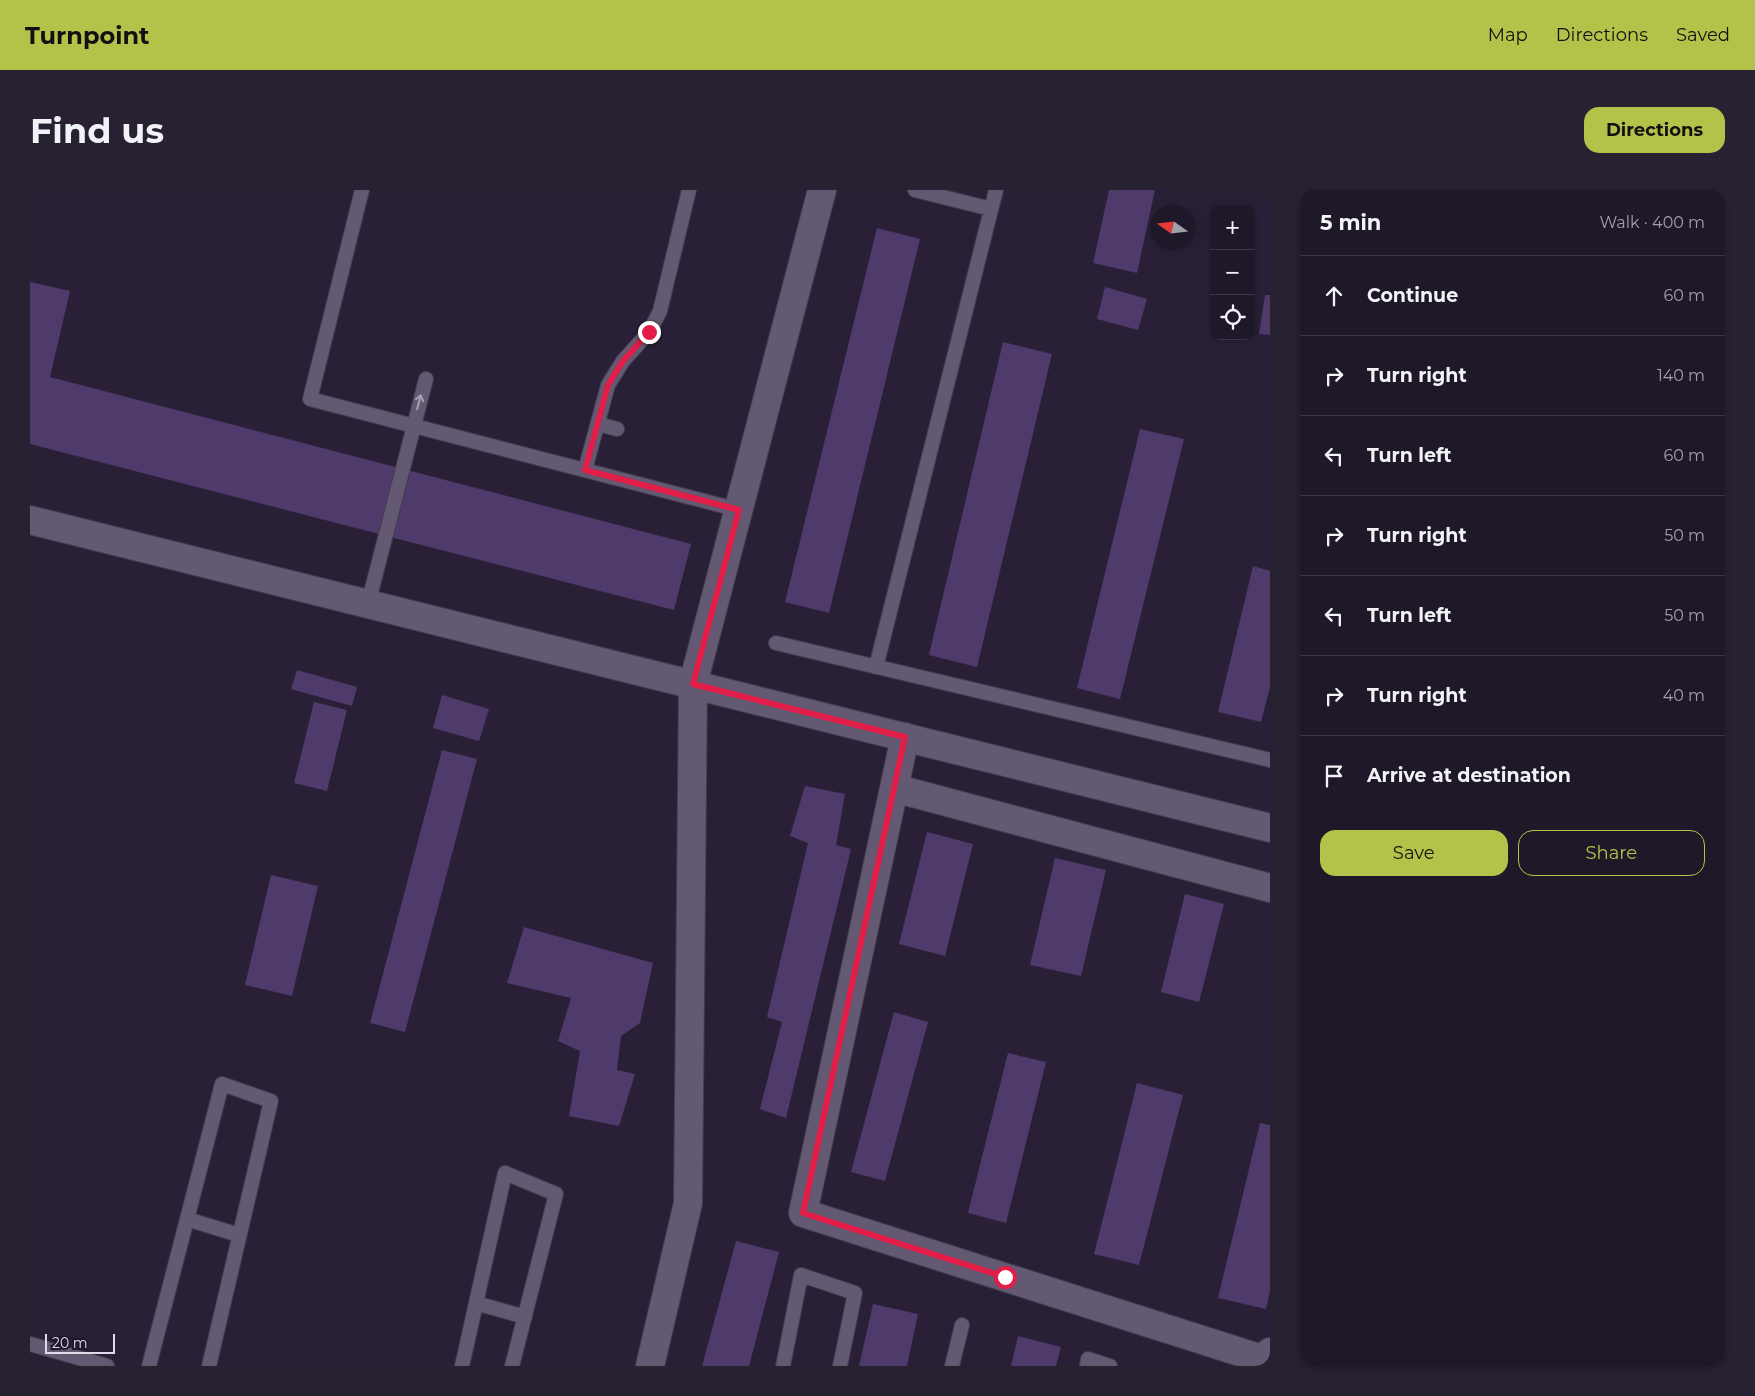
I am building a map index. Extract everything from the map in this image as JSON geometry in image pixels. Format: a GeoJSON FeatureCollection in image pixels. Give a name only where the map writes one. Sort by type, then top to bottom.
{"type":"FeatureCollection","features":[{"type":"Feature","properties":{"kind":"street"},"geometry":{"type":"LineString","coordinates":[[650,1366],[688,1203],[693,684],[822,190]]}},
{"type":"Feature","properties":{"kind":"street"},"geometry":{"type":"LineString","coordinates":[[30,520],[1270,828]]}},
{"type":"Feature","properties":{"kind":"street"},"geometry":{"type":"LineString","coordinates":[[905,737],[803,1213],[1262,1359],[1270,1352]]}},
{"type":"Feature","properties":{"kind":"street"},"geometry":{"type":"LineString","coordinates":[[894,788],[1270,888]]}},
{"type":"Feature","properties":{"kind":"lane"},"geometry":{"type":"LineString","coordinates":[[362,190],[310,399],[413,424],[739,510]]}},
{"type":"Feature","properties":{"kind":"lane"},"geometry":{"type":"LineString","coordinates":[[585,470],[608,385],[623,361],[649,332],[660,311],[689,190]]}},
{"type":"Feature","properties":{"kind":"lane"},"geometry":{"type":"LineString","coordinates":[[915,190],[992,209]]}},
{"type":"Feature","properties":{"kind":"lane"},"geometry":{"type":"LineString","coordinates":[[876,667],[996,190]]}},
{"type":"Feature","properties":{"kind":"lane"},"geometry":{"type":"LineString","coordinates":[[368,604],[426,379]]}},
{"type":"Feature","properties":{"kind":"lane"},"geometry":{"type":"LineString","coordinates":[[598,424],[617,429]]}},
{"type":"Feature","properties":{"kind":"lane"},"geometry":{"type":"LineString","coordinates":[[776,643],[1270,760]]}},
{"type":"Feature","properties":{"kind":"lane"},"geometry":{"type":"LineString","coordinates":[[149,1366],[222,1084],[271,1101],[209,1366]]}},
{"type":"Feature","properties":{"kind":"lane"},"geometry":{"type":"LineString","coordinates":[[462,1366],[505,1173],[556,1194],[512,1366]]}},
{"type":"Feature","properties":{"kind":"lane"},"geometry":{"type":"LineString","coordinates":[[187,1219],[239,1235]]}},
{"type":"Feature","properties":{"kind":"lane"},"geometry":{"type":"LineString","coordinates":[[783,1366],[801,1276],[854,1293],[840,1366]]}},
{"type":"Feature","properties":{"kind":"lane"},"geometry":{"type":"LineString","coordinates":[[476,1303],[525,1317]]}},
{"type":"Feature","properties":{"kind":"lane"},"geometry":{"type":"LineString","coordinates":[[952,1366],[962,1325]]}},
{"type":"Feature","properties":{"kind":"lane"},"geometry":{"type":"LineString","coordinates":[[30,1344],[107,1366]]}},
{"type":"Feature","properties":{"kind":"lane"},"geometry":{"type":"LineString","coordinates":[[1087,1366],[1088,1359],[1110,1366]]}},
{"type":"Feature","properties":{"kind":"building"},"geometry":{"type":"Polygon","coordinates":[[[1109,190],[1155,190],[1152,205],[1150,205],[1150,213],[1137,273],[1093,263],[1109,190]]]}},
{"type":"Feature","properties":{"kind":"building"},"geometry":{"type":"Polygon","coordinates":[[[877,228],[920,239],[829,613],[785,602],[877,228]]]}},
{"type":"Feature","properties":{"kind":"building"},"geometry":{"type":"Polygon","coordinates":[[[30,282],[70,291],[50,377],[691,544],[674,610],[30,444],[30,282]]]}},
{"type":"Feature","properties":{"kind":"building"},"geometry":{"type":"Polygon","coordinates":[[[1105,287],[1147,299],[1138,330],[1097,319],[1105,287]]]}},
{"type":"Feature","properties":{"kind":"building"},"geometry":{"type":"Polygon","coordinates":[[[1265,295],[1270,295],[1270,335],[1259,334],[1265,295]]]}},
{"type":"Feature","properties":{"kind":"building"},"geometry":{"type":"Polygon","coordinates":[[[1003,342],[1052,354],[977,667],[929,655],[1003,342]]]}},
{"type":"Feature","properties":{"kind":"building"},"geometry":{"type":"Polygon","coordinates":[[[1140,429],[1184,439],[1120,699],[1077,688],[1140,429]]]}},
{"type":"Feature","properties":{"kind":"building"},"geometry":{"type":"Polygon","coordinates":[[[1253,566],[1270,571],[1270,687],[1261,722],[1218,712],[1253,566]]]}},
{"type":"Feature","properties":{"kind":"building"},"geometry":{"type":"Polygon","coordinates":[[[297,670],[357,687],[352,706],[291,689],[297,670]]]}},
{"type":"Feature","properties":{"kind":"building"},"geometry":{"type":"Polygon","coordinates":[[[442,695],[489,709],[479,741],[433,728],[442,695]]]}},
{"type":"Feature","properties":{"kind":"building"},"geometry":{"type":"Polygon","coordinates":[[[314,702],[347,710],[327,791],[294,783],[314,702]]]}},
{"type":"Feature","properties":{"kind":"building"},"geometry":{"type":"Polygon","coordinates":[[[442,750],[477,759],[405,1032],[370,1023],[442,750]]]}},
{"type":"Feature","properties":{"kind":"building"},"geometry":{"type":"Polygon","coordinates":[[[805,786],[845,794],[836,845],[851,849],[786,1118],[760,1109],[782,1022],[767,1017],[808,843],[790,836],[805,786]]]}},
{"type":"Feature","properties":{"kind":"building"},"geometry":{"type":"Polygon","coordinates":[[[927,832],[973,844],[945,956],[899,944],[927,832]]]}},
{"type":"Feature","properties":{"kind":"building"},"geometry":{"type":"Polygon","coordinates":[[[1055,858],[1106,870],[1081,976],[1030,965],[1055,858]]]}},
{"type":"Feature","properties":{"kind":"building"},"geometry":{"type":"Polygon","coordinates":[[[271,875],[318,886],[292,996],[245,985],[271,875]]]}},
{"type":"Feature","properties":{"kind":"building"},"geometry":{"type":"Polygon","coordinates":[[[1185,894],[1224,904],[1199,1002],[1161,992],[1185,894]]]}},
{"type":"Feature","properties":{"kind":"building"},"geometry":{"type":"Polygon","coordinates":[[[524,927],[653,963],[640,1023],[621,1036],[617,1070],[635,1074],[619,1126],[569,1116],[580,1051],[558,1041],[571,998],[507,983],[524,927]]]}},
{"type":"Feature","properties":{"kind":"building"},"geometry":{"type":"Polygon","coordinates":[[[894,1012],[928,1022],[885,1181],[851,1172],[894,1012]]]}},
{"type":"Feature","properties":{"kind":"building"},"geometry":{"type":"Polygon","coordinates":[[[1008,1053],[1046,1062],[1006,1223],[968,1213],[1008,1053]]]}},
{"type":"Feature","properties":{"kind":"building"},"geometry":{"type":"Polygon","coordinates":[[[1137,1083],[1183,1095],[1139,1265],[1094,1254],[1137,1083]]]}},
{"type":"Feature","properties":{"kind":"building"},"geometry":{"type":"Polygon","coordinates":[[[1260,1123],[1270,1125],[1270,1291],[1266,1309],[1218,1298],[1260,1123]]]}},
{"type":"Feature","properties":{"kind":"building"},"geometry":{"type":"Polygon","coordinates":[[[736,1241],[779,1252],[749,1366],[702,1366],[736,1241]]]}},
{"type":"Feature","properties":{"kind":"building"},"geometry":{"type":"Polygon","coordinates":[[[873,1304],[918,1314],[907,1366],[859,1366],[873,1304]]]}},
{"type":"Feature","properties":{"kind":"building"},"geometry":{"type":"Polygon","coordinates":[[[1018,1336],[1061,1347],[1056,1366],[1011,1366],[1018,1336]]]}},
{"type":"Feature","properties":{"kind":"route"},"geometry":{"type":"LineString","coordinates":[[649,332],[623,361],[608,385],[585,470],[739,510],[693,684],[905,737],[803,1213],[1005,1277]]}}]}
